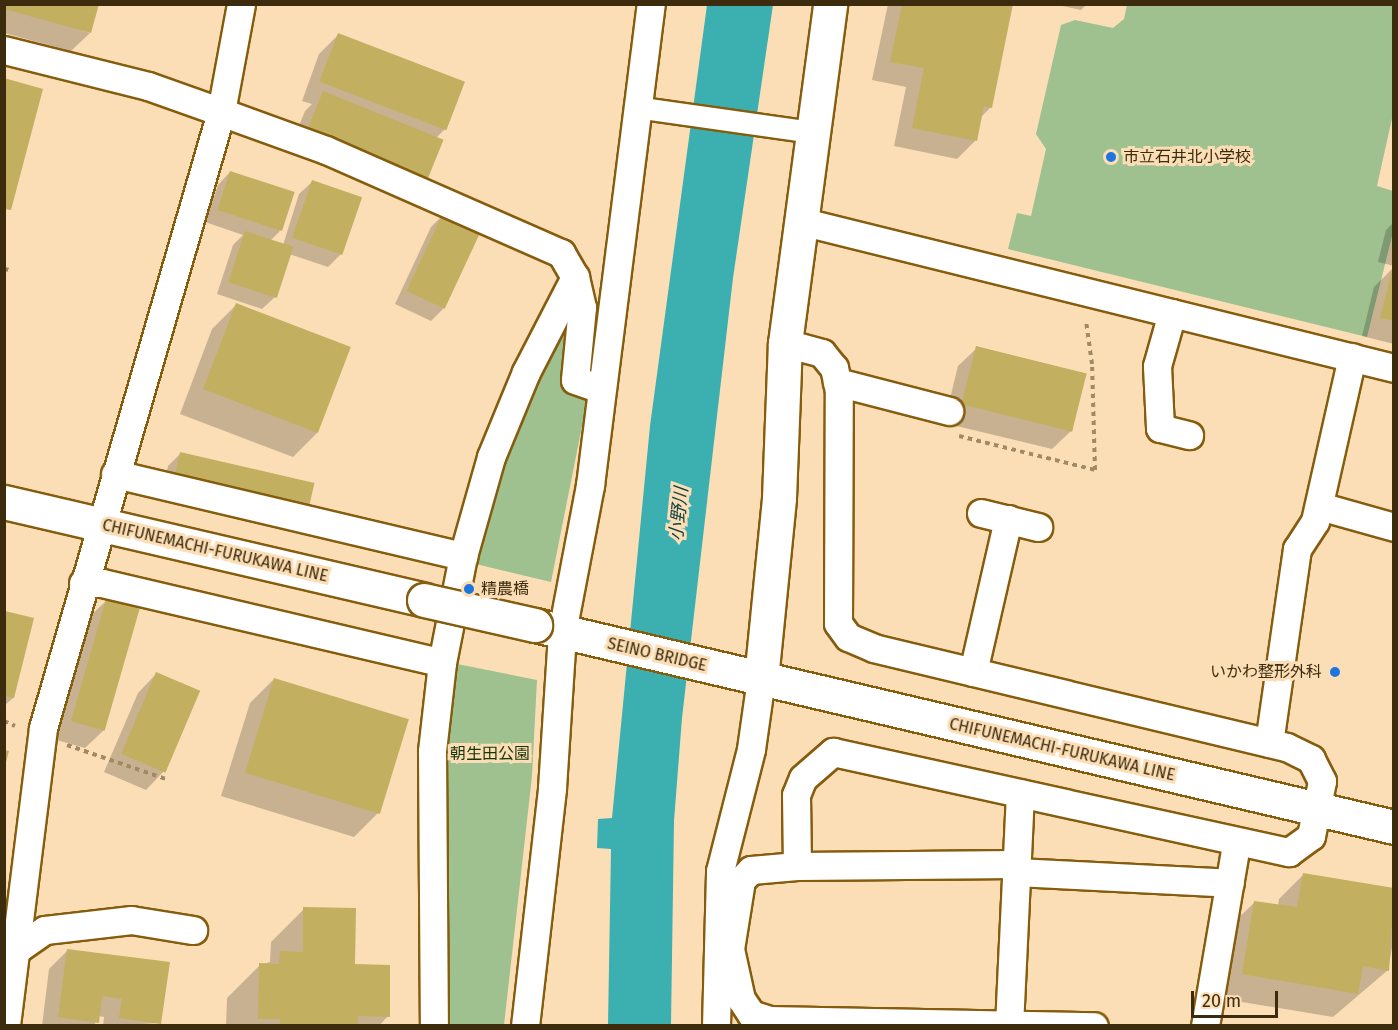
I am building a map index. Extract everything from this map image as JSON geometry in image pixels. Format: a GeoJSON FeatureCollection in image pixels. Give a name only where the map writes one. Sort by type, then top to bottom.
{"type":"FeatureCollection","features":[{"type":"Feature","properties":{"kind":"street"},"geometry":{"type":"LineString","coordinates":[[6,1026],[10,950],[42,737],[100,524],[185,245],[221,112],[241,4]]}},
{"type":"Feature","properties":{"kind":"street"},"geometry":{"type":"LineString","coordinates":[[525,1026],[552,788],[560,631],[590,485],[601,389],[644,108],[651,4]]}},
{"type":"Feature","properties":{"kind":"street"},"geometry":{"type":"LineString","coordinates":[[830,4],[799,130],[800,221],[785,343],[779,498],[746,676],[751,749],[720,871],[725,949],[741,999],[751,1014],[769,1020],[1094,1026]]}},
{"type":"Feature","properties":{"kind":"street"},"geometry":{"type":"LineString","coordinates":[[4,51],[148,86],[326,150],[561,253],[575,277],[582,307],[575,380],[601,389]]}},
{"type":"Feature","properties":{"kind":"street"},"geometry":{"type":"LineString","coordinates":[[644,108],[799,130]]}},
{"type":"Feature","properties":{"kind":"street"},"geometry":{"type":"LineString","coordinates":[[800,221],[1394,368]]}},
{"type":"Feature","properties":{"kind":"street"},"geometry":{"type":"LineString","coordinates":[[434,1026],[432,751],[442,663],[463,556],[504,420],[575,277]]}},
{"type":"Feature","properties":{"kind":"street"},"geometry":{"type":"LineString","coordinates":[[1172,313],[1157,366],[1160,428],[1189,435]]}},
{"type":"Feature","properties":{"kind":"street"},"geometry":{"type":"LineString","coordinates":[[785,343],[822,353],[834,368],[837,382],[838,623],[848,637],[874,648],[1269,743],[1311,759],[1322,781],[1311,836],[1289,852],[1236,844],[833,752],[803,778],[796,795],[797,866]]}},
{"type":"Feature","properties":{"kind":"street"},"geometry":{"type":"LineString","coordinates":[[1269,743],[1297,549],[1315,521],[1352,357]]}},
{"type":"Feature","properties":{"kind":"street"},"geometry":{"type":"LineString","coordinates":[[837,382],[949,422]]}},
{"type":"Feature","properties":{"kind":"street"},"geometry":{"type":"LineString","coordinates":[[115,474],[463,556]]}},
{"type":"Feature","properties":{"kind":"street","name":"CHIFUNEMACHI-FURUKAWA LINE"},"geometry":{"type":"LineString","coordinates":[[4,502],[560,631]]}},
{"type":"Feature","properties":{"kind":"street"},"geometry":{"type":"LineString","coordinates":[[1319,506],[1394,527]]}},
{"type":"Feature","properties":{"kind":"street"},"geometry":{"type":"LineString","coordinates":[[981,513],[1038,527]]}},
{"type":"Feature","properties":{"kind":"street"},"geometry":{"type":"LineString","coordinates":[[973,672],[1008,519]]}},
{"type":"Feature","properties":{"kind":"street"},"geometry":{"type":"LineString","coordinates":[[83,583],[102,583],[442,663]]}},
{"type":"Feature","properties":{"kind":"street","name":"SEINO BRIDGE"},"geometry":{"type":"LineString","coordinates":[[560,631],[746,676]]}},
{"type":"Feature","properties":{"kind":"street","name":"CHIFUNEMACHI-FURUKAWA LINE"},"geometry":{"type":"LineString","coordinates":[[746,676],[1394,827]]}},
{"type":"Feature","properties":{"kind":"street"},"geometry":{"type":"LineString","coordinates":[[1009,1024],[1020,793]]}},
{"type":"Feature","properties":{"kind":"street"},"geometry":{"type":"LineString","coordinates":[[1205,1026],[1236,844]]}},
{"type":"Feature","properties":{"kind":"street"},"geometry":{"type":"LineString","coordinates":[[716,1026],[725,949],[741,880],[751,870],[797,866],[1016,868],[1230,883]]}},
{"type":"Feature","properties":{"kind":"street"},"geometry":{"type":"LineString","coordinates":[[10,950],[45,930],[121,921],[146,921],[193,930]]}},
{"type":"Feature","properties":{"kind":"path"},"geometry":{"type":"LineString","coordinates":[[949,422],[1095,470],[1092,364],[1082,291]]}},
{"type":"Feature","properties":{"kind":"path"},"geometry":{"type":"LineString","coordinates":[[4,721],[42,737],[166,779]]}},
{"type":"Feature","properties":{"kind":"green space","name":"市立石井北小学校"},"geometry":{"type":"Polygon","coordinates":[[[1127,5],[1393,5],[1393,114],[1377,186],[1393,191],[1393,232],[1367,337],[1008,249],[1017,213],[1031,216],[1046,149],[1036,134],[1061,25],[1075,20],[1113,28],[1124,19],[1127,5]]]}},
{"type":"Feature","properties":{"kind":"green space"},"geometry":{"type":"Polygon","coordinates":[[[570,310],[562,388],[587,401],[551,582],[476,564],[474,549],[513,419],[570,310]]]}},
{"type":"Feature","properties":{"kind":"green space","name":"朝生田公園"},"geometry":{"type":"Polygon","coordinates":[[[457,664],[537,680],[532,776],[504,1025],[444,1026],[447,754],[457,664]]]}},
{"type":"Feature","properties":{"kind":"water","name":"小野川"},"geometry":{"type":"Polygon","coordinates":[[[707,5],[773,5],[733,278],[682,718],[674,821],[671,1025],[608,1025],[611,849],[597,848],[598,819],[612,818],[650,426],[707,5]]]}},
{"type":"Feature","properties":{"kind":"building"},"geometry":{"type":"Polygon","coordinates":[[[4,4],[99,4],[91,33],[4,9],[4,4]]]}},
{"type":"Feature","properties":{"kind":"building"},"geometry":{"type":"Polygon","coordinates":[[[902,4],[1013,4],[992,108],[984,106],[977,141],[912,128],[924,68],[890,62],[902,4]]]}},
{"type":"Feature","properties":{"kind":"building"},"geometry":{"type":"Polygon","coordinates":[[[338,33],[465,82],[446,130],[319,82],[338,33]]]}},
{"type":"Feature","properties":{"kind":"building"},"geometry":{"type":"Polygon","coordinates":[[[4,78],[43,89],[11,210],[4,209],[4,78]]]}},
{"type":"Feature","properties":{"kind":"building"},"geometry":{"type":"Polygon","coordinates":[[[323,91],[444,140],[427,180],[307,132],[323,91]]]}},
{"type":"Feature","properties":{"kind":"building"},"geometry":{"type":"Polygon","coordinates":[[[230,171],[295,192],[282,231],[217,210],[230,171]]]}},
{"type":"Feature","properties":{"kind":"building"},"geometry":{"type":"Polygon","coordinates":[[[312,180],[362,197],[342,255],[292,238],[312,180]]]}},
{"type":"Feature","properties":{"kind":"building"},"geometry":{"type":"Polygon","coordinates":[[[443,213],[481,231],[445,309],[407,291],[443,213]]]}},
{"type":"Feature","properties":{"kind":"building"},"geometry":{"type":"Polygon","coordinates":[[[245,231],[294,247],[277,298],[228,282],[245,231]]]}},
{"type":"Feature","properties":{"kind":"building"},"geometry":{"type":"Polygon","coordinates":[[[1394,263],[1394,321],[1380,318],[1394,263]]]}},
{"type":"Feature","properties":{"kind":"building"},"geometry":{"type":"Polygon","coordinates":[[[236,303],[351,347],[318,433],[203,389],[236,303]]]}},
{"type":"Feature","properties":{"kind":"building"},"geometry":{"type":"Polygon","coordinates":[[[976,346],[1087,374],[1072,432],[961,404],[976,346]]]}},
{"type":"Feature","properties":{"kind":"building"},"geometry":{"type":"Polygon","coordinates":[[[180,452],[314,483],[309,507],[174,476],[180,452]]]}},
{"type":"Feature","properties":{"kind":"building"},"geometry":{"type":"Polygon","coordinates":[[[106,599],[140,609],[105,731],[71,721],[106,599]]]}},
{"type":"Feature","properties":{"kind":"building"},"geometry":{"type":"Polygon","coordinates":[[[4,603],[5,611],[34,618],[14,698],[4,696],[4,603]]]}},
{"type":"Feature","properties":{"kind":"building"},"geometry":{"type":"Polygon","coordinates":[[[156,672],[200,691],[165,773],[121,754],[156,672]]]}},
{"type":"Feature","properties":{"kind":"building"},"geometry":{"type":"Polygon","coordinates":[[[274,678],[409,719],[380,814],[245,773],[274,678]]]}},
{"type":"Feature","properties":{"kind":"building"},"geometry":{"type":"Polygon","coordinates":[[[4,750],[9,751],[5,766],[4,766],[4,750]]]}},
{"type":"Feature","properties":{"kind":"building"},"geometry":{"type":"Polygon","coordinates":[[[1303,873],[1394,888],[1389,971],[1363,966],[1358,994],[1242,974],[1254,901],[1297,907],[1303,873]]]}},
{"type":"Feature","properties":{"kind":"building"},"geometry":{"type":"Polygon","coordinates":[[[303,907],[356,908],[355,964],[390,965],[390,1017],[358,1016],[358,1026],[280,1026],[280,1019],[258,1019],[259,963],[279,964],[280,951],[303,952],[303,907]]]}},
{"type":"Feature","properties":{"kind":"building"},"geometry":{"type":"Polygon","coordinates":[[[67,949],[170,962],[161,1024],[119,1018],[122,999],[102,996],[99,1023],[58,1017],[67,949]]]}},
{"type":"Feature","properties":{"kind":"place","name":"市立石井北小学校"},"geometry":{"type":"Point","coordinates":[1111,157]}},
{"type":"Feature","properties":{"kind":"place","name":"精農橋"},"geometry":{"type":"Point","coordinates":[469,589]}},
{"type":"Feature","properties":{"kind":"place","name":"いかわ整形外科"},"geometry":{"type":"Point","coordinates":[1335,672]}}]}
